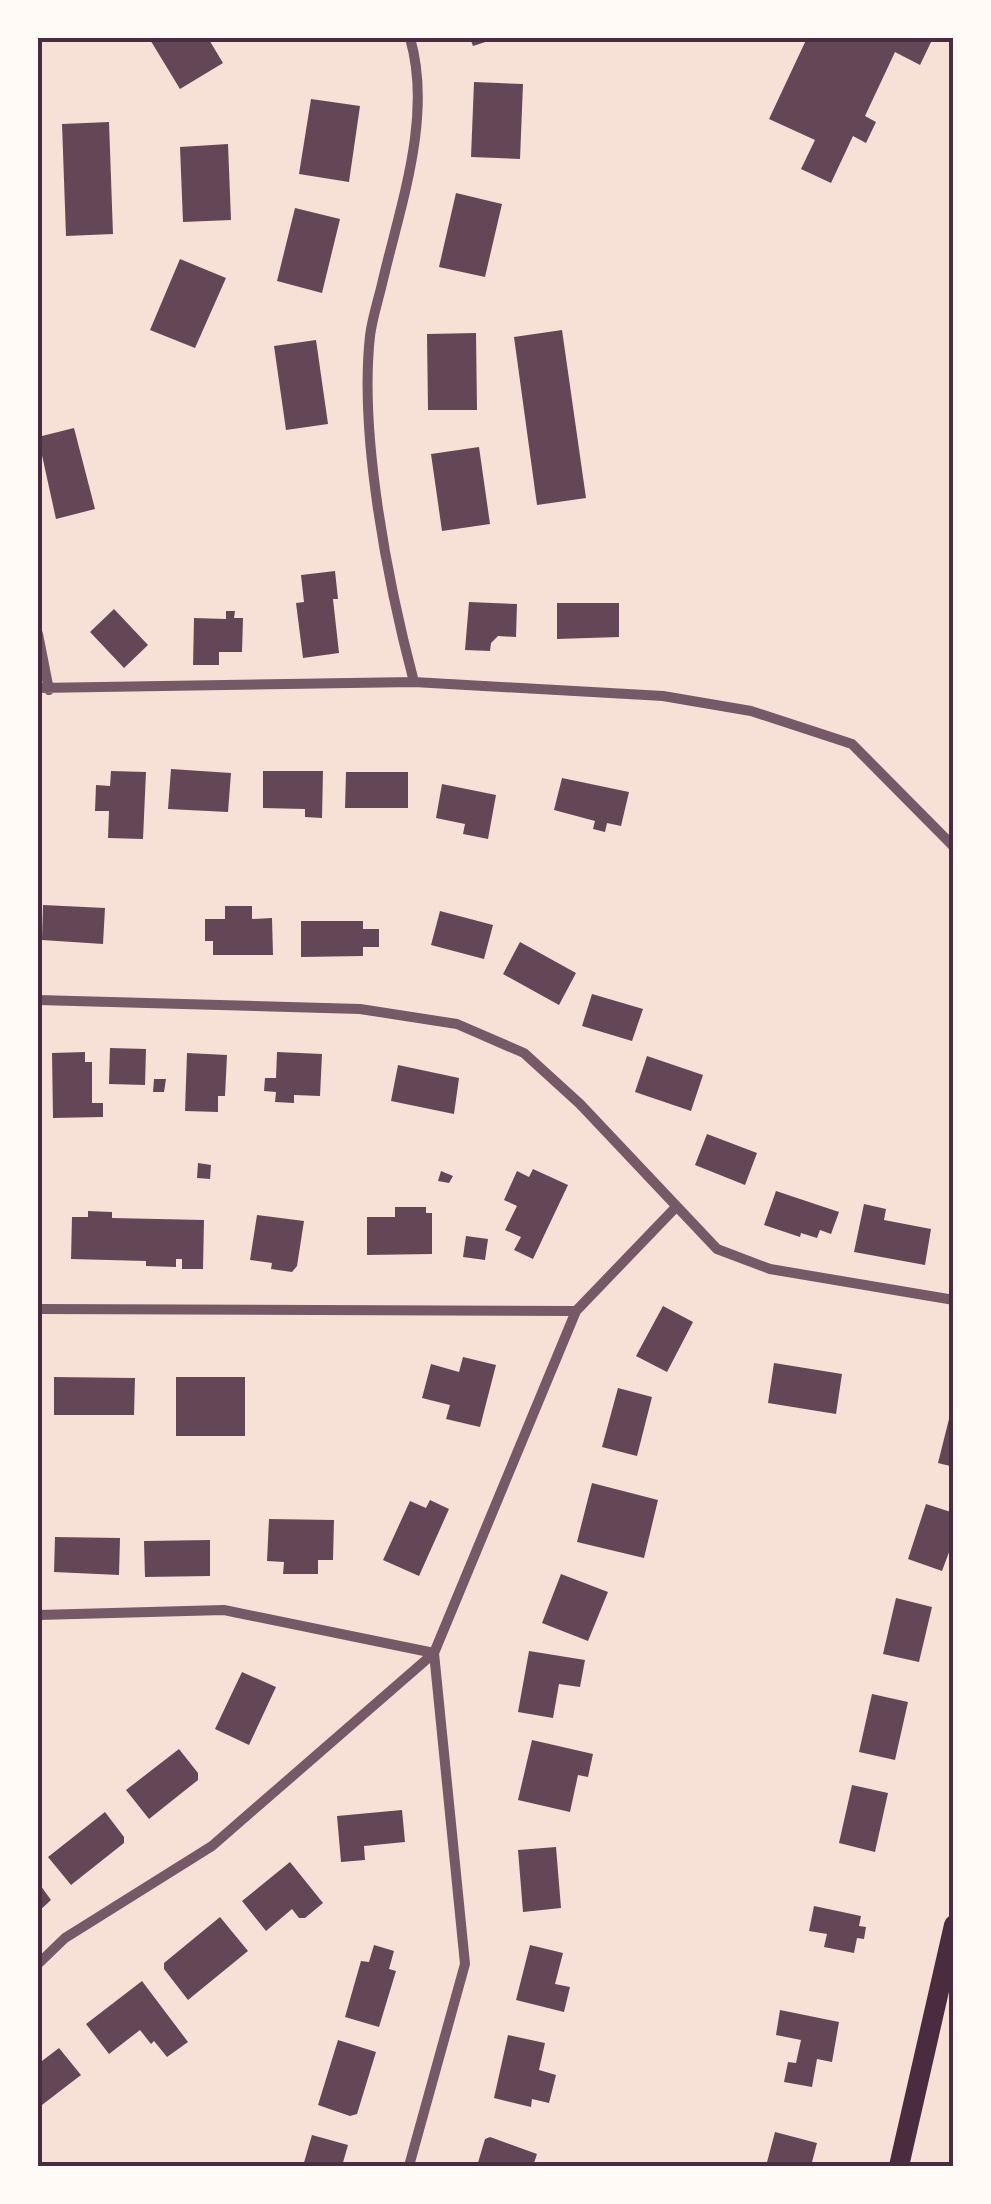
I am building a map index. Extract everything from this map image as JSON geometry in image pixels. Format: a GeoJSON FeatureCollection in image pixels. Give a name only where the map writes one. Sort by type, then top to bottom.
{"type":"FeatureCollection","features":[{"type":"Feature","properties":{"kind":"main road"},"geometry":{"type":"LineString","coordinates":[[899,2166],[954,1925]]}},
{"type":"Feature","properties":{"kind":"street"},"geometry":{"type":"LineString","coordinates":[[410,38],[415,56],[417,122],[370,334],[368,410],[400,628],[414,682]]}},
{"type":"Feature","properties":{"kind":"street"},"geometry":{"type":"LineString","coordinates":[[38,634],[43,689],[414,682],[663,696],[752,711],[852,744],[954,847]]}},
{"type":"Feature","properties":{"kind":"street"},"geometry":{"type":"LineString","coordinates":[[38,1000],[360,1009],[457,1024],[524,1054],[580,1104],[717,1249],[770,1269],[954,1300]]}},
{"type":"Feature","properties":{"kind":"street"},"geometry":{"type":"LineString","coordinates":[[38,1964],[66,1938],[212,1846],[434,1653],[576,1311],[676,1207]]}},
{"type":"Feature","properties":{"kind":"street"},"geometry":{"type":"LineString","coordinates":[[38,1309],[576,1311]]}},
{"type":"Feature","properties":{"kind":"street"},"geometry":{"type":"LineString","coordinates":[[38,1615],[224,1610],[434,1653]]}},
{"type":"Feature","properties":{"kind":"street"},"geometry":{"type":"LineString","coordinates":[[409,2166],[465,1964],[434,1653]]}},
{"type":"Feature","properties":{"kind":"building"},"geometry":{"type":"Polygon","coordinates":[[[149,38],[208,38],[223,63],[180,89],[149,38]]]}},
{"type":"Feature","properties":{"kind":"building"},"geometry":{"type":"Polygon","coordinates":[[[470,38],[498,38],[473,46],[470,38]]]}},
{"type":"Feature","properties":{"kind":"building"},"geometry":{"type":"Polygon","coordinates":[[[807,38],[933,38],[920,65],[895,52],[865,116],[876,122],[866,143],[853,136],[831,183],[801,169],[815,140],[769,119],[807,38]]]}},
{"type":"Feature","properties":{"kind":"building"},"geometry":{"type":"Polygon","coordinates":[[[474,82],[523,84],[520,159],[471,157],[474,82]]]}},
{"type":"Feature","properties":{"kind":"building"},"geometry":{"type":"Polygon","coordinates":[[[311,99],[360,106],[349,182],[299,174],[311,99]]]}},
{"type":"Feature","properties":{"kind":"building"},"geometry":{"type":"Polygon","coordinates":[[[109,122],[113,234],[66,236],[62,124],[109,122]]]}},
{"type":"Feature","properties":{"kind":"building"},"geometry":{"type":"Polygon","coordinates":[[[228,144],[231,220],[183,222],[180,147],[228,144]]]}},
{"type":"Feature","properties":{"kind":"building"},"geometry":{"type":"Polygon","coordinates":[[[456,193],[502,204],[485,277],[439,267],[456,193]]]}},
{"type":"Feature","properties":{"kind":"building"},"geometry":{"type":"Polygon","coordinates":[[[295,208],[340,219],[322,293],[277,281],[295,208]]]}},
{"type":"Feature","properties":{"kind":"building"},"geometry":{"type":"Polygon","coordinates":[[[180,259],[226,278],[195,348],[150,330],[180,259]]]}},
{"type":"Feature","properties":{"kind":"building"},"geometry":{"type":"Polygon","coordinates":[[[562,330],[586,498],[537,505],[514,337],[562,330]]]}},
{"type":"Feature","properties":{"kind":"building"},"geometry":{"type":"Polygon","coordinates":[[[476,333],[477,410],[428,410],[427,334],[476,333]]]}},
{"type":"Feature","properties":{"kind":"building"},"geometry":{"type":"Polygon","coordinates":[[[316,340],[328,424],[286,430],[274,346],[316,340]]]}},
{"type":"Feature","properties":{"kind":"building"},"geometry":{"type":"Polygon","coordinates":[[[74,428],[95,509],[56,519],[38,437],[74,428]]]}},
{"type":"Feature","properties":{"kind":"building"},"geometry":{"type":"Polygon","coordinates":[[[479,447],[490,524],[442,531],[431,454],[479,447]]]}},
{"type":"Feature","properties":{"kind":"building"},"geometry":{"type":"Polygon","coordinates":[[[335,571],[338,599],[333,599],[339,653],[303,658],[296,603],[304,602],[301,575],[335,571]]]}},
{"type":"Feature","properties":{"kind":"building"},"geometry":{"type":"Polygon","coordinates":[[[469,602],[517,604],[516,637],[498,636],[490,651],[465,650],[469,602]]]}},
{"type":"Feature","properties":{"kind":"building"},"geometry":{"type":"Polygon","coordinates":[[[557,603],[619,603],[619,637],[557,639],[557,603]]]}},
{"type":"Feature","properties":{"kind":"building"},"geometry":{"type":"Polygon","coordinates":[[[114,609],[148,645],[124,668],[90,632],[114,609]]]}},
{"type":"Feature","properties":{"kind":"building"},"geometry":{"type":"Polygon","coordinates":[[[226,611],[235,611],[234,618],[243,618],[242,652],[219,652],[219,665],[193,665],[194,618],[226,619],[226,611]]]}},
{"type":"Feature","properties":{"kind":"building"},"geometry":{"type":"Polygon","coordinates":[[[171,769],[231,773],[228,812],[168,809],[171,769]]]}},
{"type":"Feature","properties":{"kind":"building"},"geometry":{"type":"Polygon","coordinates":[[[111,771],[146,772],[143,839],[108,838],[109,811],[95,811],[96,785],[110,786],[111,771]]]}},
{"type":"Feature","properties":{"kind":"building"},"geometry":{"type":"Polygon","coordinates":[[[263,771],[323,771],[322,818],[305,817],[305,809],[263,808],[263,771]]]}},
{"type":"Feature","properties":{"kind":"building"},"geometry":{"type":"Polygon","coordinates":[[[346,772],[408,772],[408,808],[345,808],[346,772]]]}},
{"type":"Feature","properties":{"kind":"building"},"geometry":{"type":"Polygon","coordinates":[[[562,778],[629,792],[621,826],[607,823],[605,832],[593,829],[595,821],[554,810],[562,778]]]}},
{"type":"Feature","properties":{"kind":"building"},"geometry":{"type":"Polygon","coordinates":[[[442,784],[496,795],[488,839],[463,834],[465,824],[436,818],[442,784]]]}},
{"type":"Feature","properties":{"kind":"building"},"geometry":{"type":"Polygon","coordinates":[[[43,905],[105,908],[103,944],[42,940],[43,905]]]}},
{"type":"Feature","properties":{"kind":"building"},"geometry":{"type":"Polygon","coordinates":[[[225,906],[252,906],[252,919],[272,918],[273,955],[213,955],[213,941],[205,941],[205,919],[225,919],[225,906]]]}},
{"type":"Feature","properties":{"kind":"building"},"geometry":{"type":"Polygon","coordinates":[[[440,911],[493,925],[484,959],[431,945],[440,911]]]}},
{"type":"Feature","properties":{"kind":"building"},"geometry":{"type":"Polygon","coordinates":[[[301,921],[363,921],[363,929],[379,929],[379,947],[363,947],[363,956],[301,957],[301,921]]]}},
{"type":"Feature","properties":{"kind":"building"},"geometry":{"type":"Polygon","coordinates":[[[520,942],[576,973],[559,1005],[503,974],[520,942]]]}},
{"type":"Feature","properties":{"kind":"building"},"geometry":{"type":"Polygon","coordinates":[[[592,994],[643,1009],[632,1041],[582,1026],[592,994]]]}},
{"type":"Feature","properties":{"kind":"building"},"geometry":{"type":"Polygon","coordinates":[[[110,1048],[146,1049],[145,1085],[109,1084],[110,1048]]]}},
{"type":"Feature","properties":{"kind":"building"},"geometry":{"type":"Polygon","coordinates":[[[85,1052],[85,1062],[92,1062],[92,1103],[103,1103],[103,1117],[53,1118],[52,1053],[85,1052]]]}},
{"type":"Feature","properties":{"kind":"building"},"geometry":{"type":"Polygon","coordinates":[[[277,1052],[322,1054],[320,1096],[294,1095],[294,1103],[275,1102],[276,1092],[264,1091],[265,1078],[276,1078],[277,1052]]]}},
{"type":"Feature","properties":{"kind":"building"},"geometry":{"type":"Polygon","coordinates":[[[187,1053],[227,1055],[225,1096],[218,1096],[218,1112],[185,1111],[187,1053]]]}},
{"type":"Feature","properties":{"kind":"building"},"geometry":{"type":"Polygon","coordinates":[[[647,1056],[703,1075],[691,1111],[635,1092],[647,1056]]]}},
{"type":"Feature","properties":{"kind":"building"},"geometry":{"type":"Polygon","coordinates":[[[398,1065],[459,1078],[454,1114],[391,1101],[398,1065]]]}},
{"type":"Feature","properties":{"kind":"building"},"geometry":{"type":"Polygon","coordinates":[[[154,1079],[166,1079],[164,1092],[153,1092],[154,1079]]]}},
{"type":"Feature","properties":{"kind":"building"},"geometry":{"type":"Polygon","coordinates":[[[707,1134],[757,1153],[745,1185],[695,1165],[707,1134]]]}},
{"type":"Feature","properties":{"kind":"building"},"geometry":{"type":"Polygon","coordinates":[[[198,1163],[211,1165],[210,1179],[197,1178],[198,1163]]]}},
{"type":"Feature","properties":{"kind":"building"},"geometry":{"type":"Polygon","coordinates":[[[533,1169],[568,1185],[533,1259],[514,1250],[521,1237],[505,1230],[517,1206],[504,1200],[517,1171],[529,1177],[533,1169]]]}},
{"type":"Feature","properties":{"kind":"building"},"geometry":{"type":"Polygon","coordinates":[[[441,1171],[453,1176],[449,1183],[438,1181],[441,1171]]]}},
{"type":"Feature","properties":{"kind":"building"},"geometry":{"type":"Polygon","coordinates":[[[776,1191],[839,1212],[831,1234],[820,1230],[817,1238],[801,1233],[800,1237],[764,1225],[776,1191]]]}},
{"type":"Feature","properties":{"kind":"building"},"geometry":{"type":"Polygon","coordinates":[[[864,1204],[886,1209],[884,1220],[931,1229],[925,1265],[854,1252],[864,1204]]]}},
{"type":"Feature","properties":{"kind":"building"},"geometry":{"type":"Polygon","coordinates":[[[395,1207],[426,1207],[426,1213],[432,1213],[432,1254],[367,1255],[367,1217],[395,1217],[395,1207]]]}},
{"type":"Feature","properties":{"kind":"building"},"geometry":{"type":"Polygon","coordinates":[[[88,1211],[112,1212],[112,1218],[204,1220],[203,1269],[182,1269],[182,1259],[176,1259],[176,1267],[146,1266],[146,1261],[71,1259],[72,1217],[88,1217],[88,1211]]]}},
{"type":"Feature","properties":{"kind":"building"},"geometry":{"type":"Polygon","coordinates":[[[257,1215],[304,1221],[297,1266],[292,1272],[271,1269],[272,1263],[250,1260],[257,1215]]]}},
{"type":"Feature","properties":{"kind":"building"},"geometry":{"type":"Polygon","coordinates":[[[466,1236],[488,1239],[485,1260],[463,1257],[466,1236]]]}},
{"type":"Feature","properties":{"kind":"building"},"geometry":{"type":"Polygon","coordinates":[[[663,1306],[693,1322],[667,1372],[636,1356],[663,1306]]]}},
{"type":"Feature","properties":{"kind":"building"},"geometry":{"type":"Polygon","coordinates":[[[463,1357],[496,1365],[480,1427],[446,1419],[450,1405],[422,1398],[431,1364],[459,1372],[463,1357]]]}},
{"type":"Feature","properties":{"kind":"building"},"geometry":{"type":"Polygon","coordinates":[[[774,1363],[842,1374],[836,1414],[768,1403],[774,1363]]]}},
{"type":"Feature","properties":{"kind":"building"},"geometry":{"type":"Polygon","coordinates":[[[54,1377],[135,1378],[134,1415],[54,1415],[54,1377]]]}},
{"type":"Feature","properties":{"kind":"building"},"geometry":{"type":"Polygon","coordinates":[[[176,1377],[245,1377],[245,1436],[176,1436],[176,1377]]]}},
{"type":"Feature","properties":{"kind":"building"},"geometry":{"type":"Polygon","coordinates":[[[618,1388],[652,1397],[637,1456],[602,1447],[618,1388]]]}},
{"type":"Feature","properties":{"kind":"building"},"geometry":{"type":"Polygon","coordinates":[[[954,1407],[954,1467],[938,1463],[954,1407]]]}},
{"type":"Feature","properties":{"kind":"building"},"geometry":{"type":"Polygon","coordinates":[[[592,1483],[658,1500],[644,1558],[577,1542],[592,1483]]]}},
{"type":"Feature","properties":{"kind":"building"},"geometry":{"type":"Polygon","coordinates":[[[430,1500],[449,1509],[419,1576],[383,1560],[410,1501],[426,1508],[430,1500]]]}},
{"type":"Feature","properties":{"kind":"building"},"geometry":{"type":"Polygon","coordinates":[[[926,1504],[954,1513],[954,1539],[942,1571],[908,1559],[926,1504]]]}},
{"type":"Feature","properties":{"kind":"building"},"geometry":{"type":"Polygon","coordinates":[[[269,1519],[334,1520],[333,1560],[318,1560],[318,1574],[283,1574],[284,1562],[267,1561],[269,1519]]]}},
{"type":"Feature","properties":{"kind":"building"},"geometry":{"type":"Polygon","coordinates":[[[55,1537],[120,1538],[119,1575],[54,1572],[55,1537]]]}},
{"type":"Feature","properties":{"kind":"building"},"geometry":{"type":"Polygon","coordinates":[[[210,1540],[210,1576],[145,1577],[144,1541],[210,1540]]]}},
{"type":"Feature","properties":{"kind":"building"},"geometry":{"type":"Polygon","coordinates":[[[561,1574],[608,1592],[588,1641],[542,1623],[561,1574]]]}},
{"type":"Feature","properties":{"kind":"building"},"geometry":{"type":"Polygon","coordinates":[[[896,1598],[932,1607],[919,1662],[883,1654],[896,1598]]]}},
{"type":"Feature","properties":{"kind":"building"},"geometry":{"type":"Polygon","coordinates":[[[529,1651],[585,1660],[580,1687],[559,1684],[553,1718],[518,1712],[529,1651]]]}},
{"type":"Feature","properties":{"kind":"building"},"geometry":{"type":"Polygon","coordinates":[[[242,1672],[276,1687],[249,1745],[215,1729],[242,1672]]]}},
{"type":"Feature","properties":{"kind":"building"},"geometry":{"type":"Polygon","coordinates":[[[872,1694],[908,1702],[895,1760],[859,1752],[872,1694]]]}},
{"type":"Feature","properties":{"kind":"building"},"geometry":{"type":"Polygon","coordinates":[[[532,1740],[593,1754],[588,1777],[578,1775],[570,1812],[518,1800],[532,1740]]]}},
{"type":"Feature","properties":{"kind":"building"},"geometry":{"type":"Polygon","coordinates":[[[179,1749],[198,1773],[198,1780],[149,1819],[126,1790],[179,1749]]]}},
{"type":"Feature","properties":{"kind":"building"},"geometry":{"type":"Polygon","coordinates":[[[852,1785],[888,1793],[875,1852],[839,1843],[852,1785]]]}},
{"type":"Feature","properties":{"kind":"building"},"geometry":{"type":"Polygon","coordinates":[[[402,1810],[405,1842],[364,1846],[365,1860],[341,1862],[337,1816],[402,1810]]]}},
{"type":"Feature","properties":{"kind":"building"},"geometry":{"type":"Polygon","coordinates":[[[105,1812],[124,1837],[124,1843],[71,1885],[48,1857],[105,1812]]]}},
{"type":"Feature","properties":{"kind":"building"},"geometry":{"type":"Polygon","coordinates":[[[556,1847],[561,1908],[523,1912],[518,1850],[556,1847]]]}},
{"type":"Feature","properties":{"kind":"building"},"geometry":{"type":"Polygon","coordinates":[[[290,1862],[323,1903],[305,1918],[299,1918],[292,1909],[266,1931],[242,1901],[290,1862]]]}},
{"type":"Feature","properties":{"kind":"building"},"geometry":{"type":"Polygon","coordinates":[[[38,1882],[51,1900],[38,1912],[38,1882]]]}},
{"type":"Feature","properties":{"kind":"building"},"geometry":{"type":"Polygon","coordinates":[[[814,1906],[861,1916],[859,1926],[866,1927],[864,1939],[857,1938],[854,1953],[824,1947],[827,1934],[809,1931],[814,1906]]]}},
{"type":"Feature","properties":{"kind":"building"},"geometry":{"type":"Polygon","coordinates":[[[220,1917],[248,1951],[188,2000],[164,1969],[164,1963],[220,1917]]]}},
{"type":"Feature","properties":{"kind":"building"},"geometry":{"type":"Polygon","coordinates":[[[374,1945],[394,1951],[389,1969],[396,1971],[379,2027],[345,2017],[361,1961],[369,1962],[374,1945]]]}},
{"type":"Feature","properties":{"kind":"building"},"geometry":{"type":"Polygon","coordinates":[[[530,1945],[563,1953],[555,1984],[570,1987],[564,2012],[516,2000],[530,1945]]]}},
{"type":"Feature","properties":{"kind":"building"},"geometry":{"type":"Polygon","coordinates":[[[142,1981],[188,2042],[167,2057],[140,2030],[109,2054],[86,2024],[142,1981]]]}},
{"type":"Feature","properties":{"kind":"building"},"geometry":{"type":"Polygon","coordinates":[[[780,2010],[839,2022],[832,2062],[817,2059],[812,2087],[784,2082],[788,2062],[796,2063],[801,2040],[776,2035],[780,2010]]]}},
{"type":"Feature","properties":{"kind":"building"},"geometry":{"type":"Polygon","coordinates":[[[508,2035],[545,2043],[539,2070],[556,2075],[549,2103],[532,2099],[531,2107],[494,2098],[508,2035]]]}},
{"type":"Feature","properties":{"kind":"building"},"geometry":{"type":"Polygon","coordinates":[[[338,2040],[376,2052],[357,2114],[350,2116],[318,2105],[338,2040]]]}},
{"type":"Feature","properties":{"kind":"building"},"geometry":{"type":"Polygon","coordinates":[[[59,2048],[81,2075],[38,2108],[38,2064],[59,2048]]]}},
{"type":"Feature","properties":{"kind":"building"},"geometry":{"type":"Polygon","coordinates":[[[775,2132],[817,2143],[811,2166],[766,2166],[775,2132]]]}},
{"type":"Feature","properties":{"kind":"building"},"geometry":{"type":"Polygon","coordinates":[[[312,2135],[348,2145],[342,2166],[303,2166],[312,2135]]]}},
{"type":"Feature","properties":{"kind":"building"},"geometry":{"type":"Polygon","coordinates":[[[490,2137],[537,2154],[533,2166],[477,2166],[485,2139],[490,2137]]]}}]}
